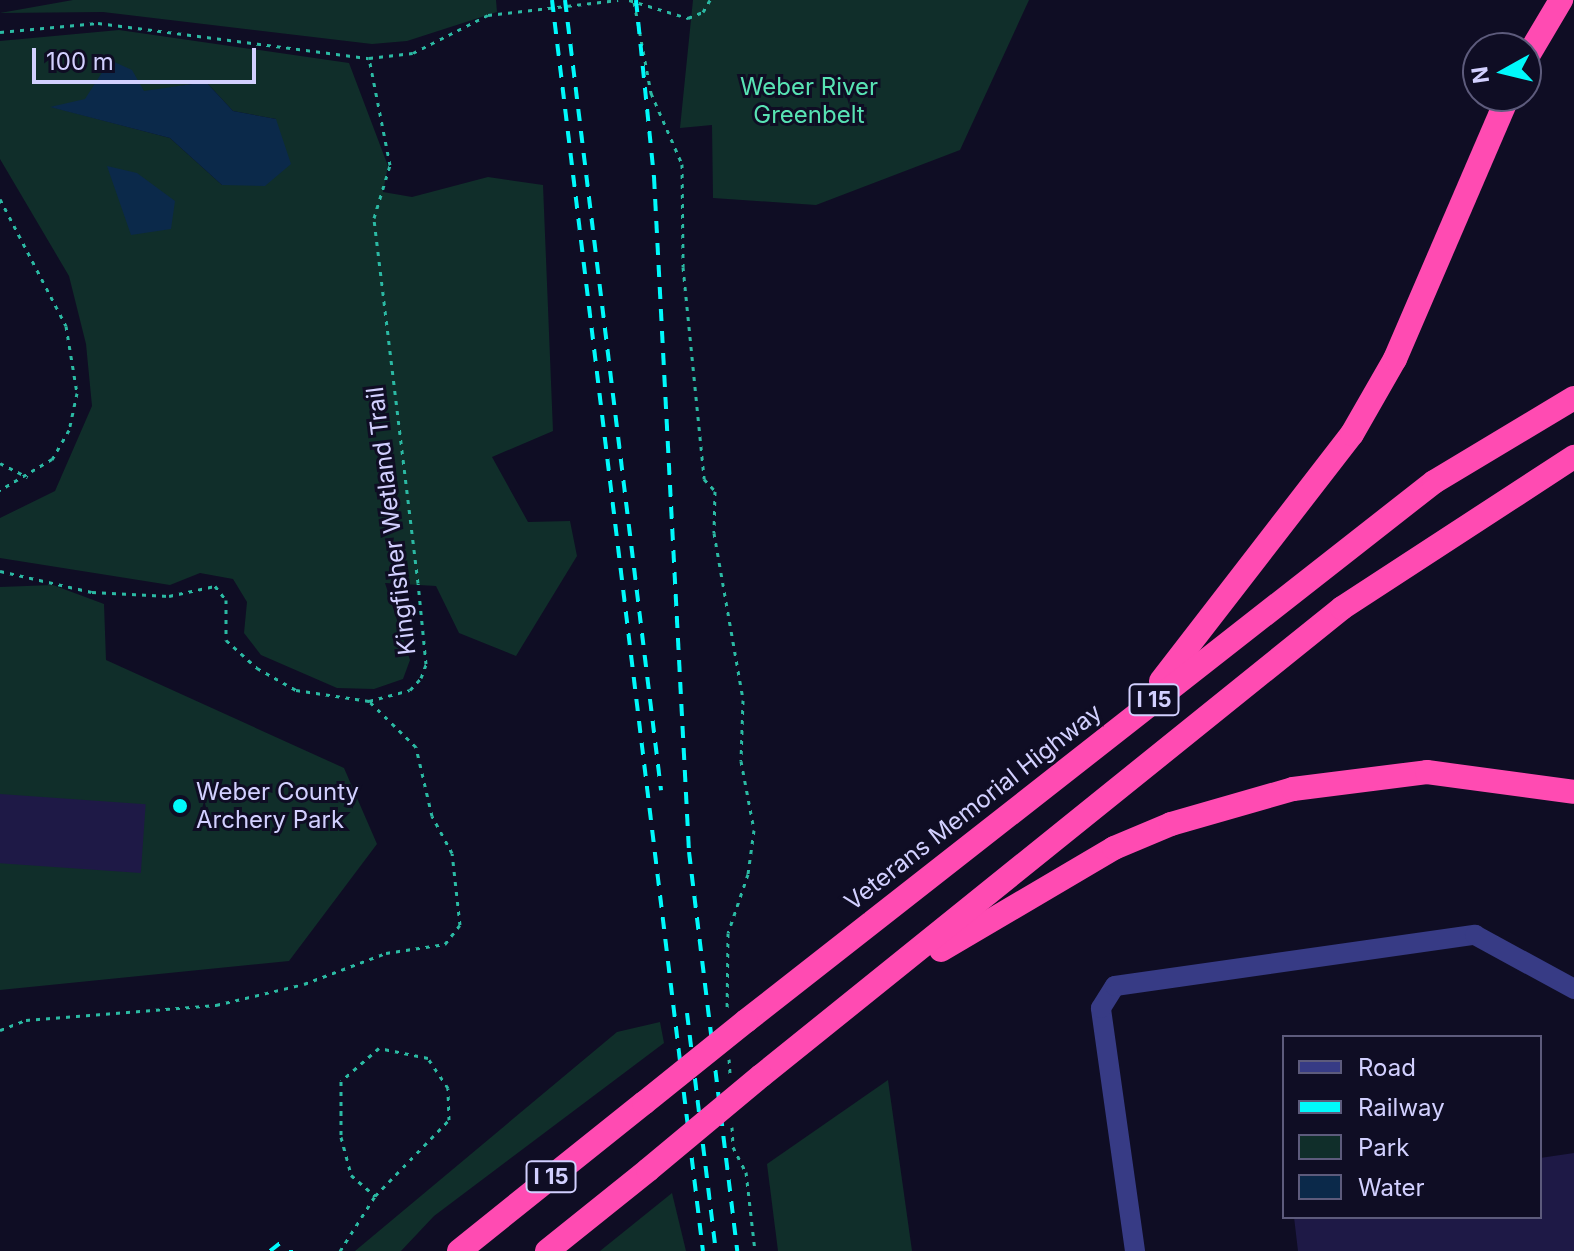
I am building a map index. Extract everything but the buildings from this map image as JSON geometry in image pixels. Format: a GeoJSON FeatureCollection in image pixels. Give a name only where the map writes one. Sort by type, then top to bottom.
{"type":"FeatureCollection","features":[{"type":"Feature","properties":{"kind":"highway"},"geometry":{"type":"LineString","coordinates":[[1542,32],[1561,0]]}},
{"type":"Feature","properties":{"kind":"highway"},"geometry":{"type":"LineString","coordinates":[[1128,720],[1261,558],[1352,434],[1395,359],[1501,112]]}},
{"type":"Feature","properties":{"kind":"highway","name":"Veterans Memorial Highway"},"geometry":{"type":"LineString","coordinates":[[459,1251],[644,1103],[737,1020],[1434,482],[1574,398]]}},
{"type":"Feature","properties":{"kind":"highway","name":"I 15"},"geometry":{"type":"LineString","coordinates":[[547,1251],[1342,608],[1574,457]]}},
{"type":"Feature","properties":{"kind":"highway"},"geometry":{"type":"LineString","coordinates":[[847,1009],[1062,873],[1233,804],[1358,778],[1427,772],[1574,792]]}},
{"type":"Feature","properties":{"kind":"lane"},"geometry":{"type":"LineString","coordinates":[[1135,1251],[1101,1008],[1115,986],[1475,935],[1574,989]]}},
{"type":"Feature","properties":{"kind":"path"},"geometry":{"type":"LineString","coordinates":[[0,32],[98,23],[369,58],[413,53],[488,15],[618,0]]}},
{"type":"Feature","properties":{"kind":"path"},"geometry":{"type":"LineString","coordinates":[[710,0],[703,12],[688,18],[632,1],[651,93],[682,164],[683,267],[702,465],[715,491],[714,533],[735,685],[743,700],[741,761],[754,830],[748,874],[728,933],[737,1020]]}},
{"type":"Feature","properties":{"kind":"path","name":"Kingfisher Wetland Trail"},"geometry":{"type":"LineString","coordinates":[[0,570],[92,592],[169,596],[215,586],[226,600],[222,629],[239,655],[296,690],[369,701],[410,690],[426,664],[374,218],[390,165],[369,58]]}},
{"type":"Feature","properties":{"kind":"path"},"geometry":{"type":"LineString","coordinates":[[0,199],[54,297],[76,374],[69,430],[52,459],[28,477],[0,490]]}},
{"type":"Feature","properties":{"kind":"path"},"geometry":{"type":"LineString","coordinates":[[0,463],[28,477]]}},
{"type":"Feature","properties":{"kind":"path"},"geometry":{"type":"LineString","coordinates":[[0,1030],[26,1020],[216,1005],[304,984],[386,953],[445,944],[460,925],[452,853],[432,816],[416,747],[369,701]]}},
{"type":"Feature","properties":{"kind":"path"},"geometry":{"type":"LineString","coordinates":[[340,1251],[375,1196],[449,1120],[448,1088],[428,1058],[379,1048],[341,1081],[341,1137],[351,1175],[375,1196]]}},
{"type":"Feature","properties":{"kind":"path"},"geometry":{"type":"LineString","coordinates":[[729,1052],[730,1084]]}},
{"type":"Feature","properties":{"kind":"path"},"geometry":{"type":"LineString","coordinates":[[731,1115],[733,1147],[746,1172],[755,1251]]}},
{"type":"Feature","properties":{"kind":"green space"},"geometry":{"type":"Polygon","coordinates":[[[73,0],[496,0],[497,12],[407,41],[372,44],[103,12],[0,13],[73,0]]]}},
{"type":"Feature","properties":{"kind":"green space","name":"Weber River Greenbelt"},"geometry":{"type":"Polygon","coordinates":[[[693,0],[1029,0],[960,150],[816,205],[713,198],[712,125],[680,128],[693,0]]]}},
{"type":"Feature","properties":{"kind":"green space"},"geometry":{"type":"Polygon","coordinates":[[[119,30],[349,63],[388,166],[383,192],[412,197],[488,177],[543,185],[553,431],[492,457],[528,522],[570,521],[577,556],[516,656],[459,633],[436,586],[385,583],[410,660],[403,679],[374,689],[337,688],[261,655],[244,633],[247,602],[233,579],[200,573],[170,585],[0,558],[0,518],[55,491],[92,406],[86,344],[69,276],[0,159],[0,41],[119,30]],[[206,82],[52,107],[170,138],[222,185],[276,119],[233,111],[206,82]]]}},
{"type":"Feature","properties":{"kind":"green space","name":"Weber County Archery Park"},"geometry":{"type":"Polygon","coordinates":[[[53,585],[104,604],[106,660],[344,768],[377,844],[289,961],[0,990],[0,587],[53,585]]]}},
{"type":"Feature","properties":{"kind":"green space"},"geometry":{"type":"Polygon","coordinates":[[[660,1022],[664,1043],[434,1216],[401,1251],[355,1251],[617,1032],[660,1022]]]}},
{"type":"Feature","properties":{"kind":"green space"},"geometry":{"type":"Polygon","coordinates":[[[888,1080],[912,1251],[778,1251],[767,1164],[888,1080]]]}},
{"type":"Feature","properties":{"kind":"green space"},"geometry":{"type":"Polygon","coordinates":[[[672,1193],[686,1251],[600,1251],[672,1193]]]}},
{"type":"Feature","properties":{"kind":"water"},"geometry":{"type":"Polygon","coordinates":[[[110,60],[132,70],[144,91],[206,82],[233,111],[276,119],[291,164],[265,186],[222,185],[170,138],[50,107],[85,99],[110,60]]]}},
{"type":"Feature","properties":{"kind":"water"},"geometry":{"type":"Polygon","coordinates":[[[107,166],[137,173],[175,201],[171,229],[131,235],[107,166]]]}},
{"type":"Feature","properties":{"kind":"railway"},"geometry":{"type":"LineString","coordinates":[[552,0],[703,1251]]}},
{"type":"Feature","properties":{"kind":"railway"},"geometry":{"type":"LineString","coordinates":[[565,0],[661,790]]}},
{"type":"Feature","properties":{"kind":"railway"},"geometry":{"type":"LineString","coordinates":[[636,0],[654,177],[689,852],[737,1251]]}},
{"type":"Feature","properties":{"kind":"railway"},"geometry":{"type":"LineString","coordinates":[[687,1013],[716,1251]]}},
{"type":"Feature","properties":{"kind":"railway"},"geometry":{"type":"LineString","coordinates":[[270,1251],[284,1240]]}},
{"type":"Feature","properties":{"kind":"place","name":"Weber County Archery Park"},"geometry":{"type":"Point","coordinates":[180,806]}}]}
